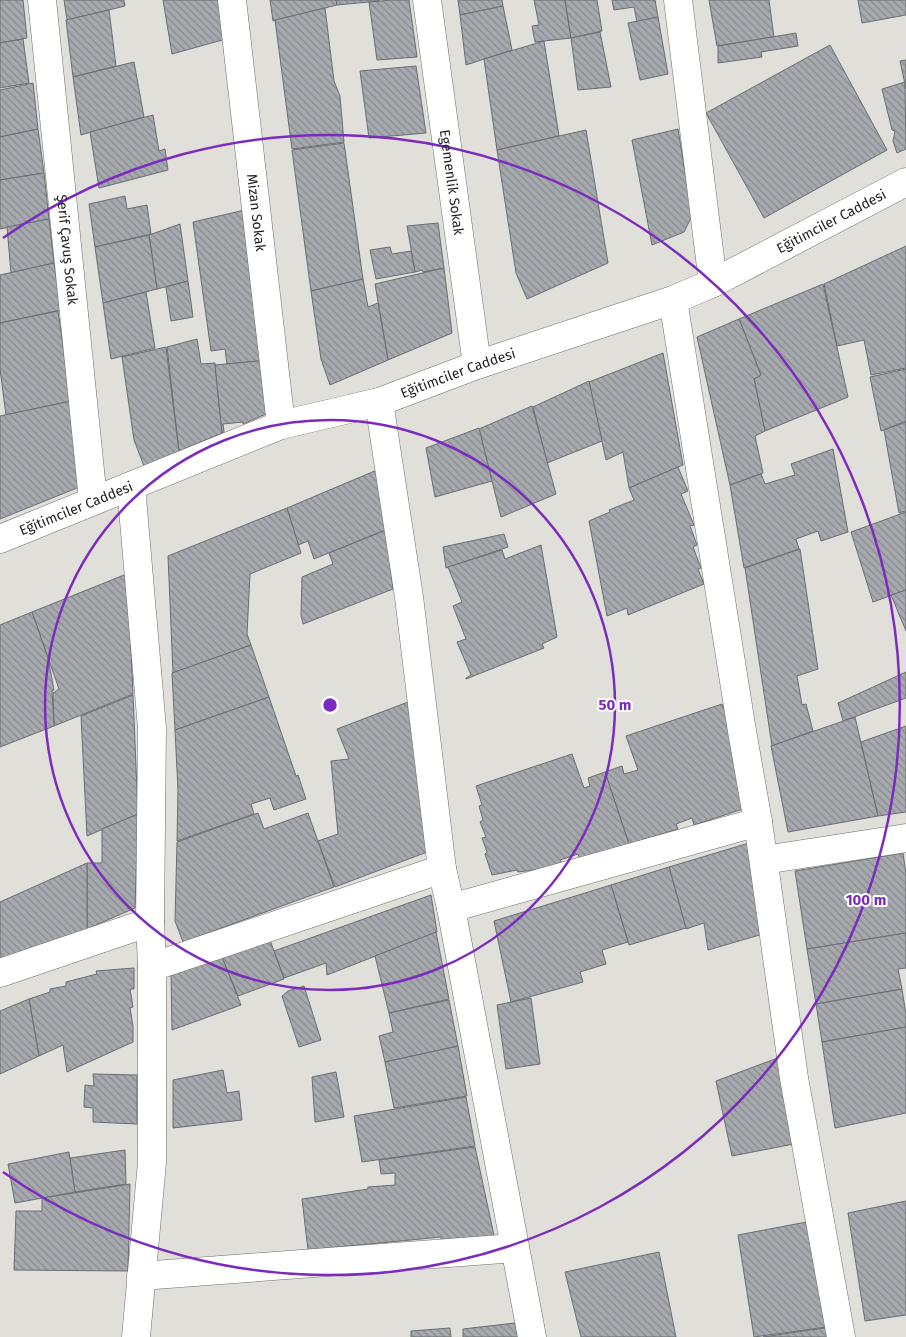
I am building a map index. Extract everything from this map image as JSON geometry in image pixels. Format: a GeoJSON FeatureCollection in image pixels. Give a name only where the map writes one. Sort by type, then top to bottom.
{"type":"FeatureCollection","features":[{"type":"Feature","properties":{"kind":"street","name":"Şerif Çavuş Sokak"},"geometry":{"type":"LineString","coordinates":[[42,0],[94,500]]}},
{"type":"Feature","properties":{"kind":"street","name":"Mizan Sokak"},"geometry":{"type":"LineString","coordinates":[[232,0],[282,425]]}},
{"type":"Feature","properties":{"kind":"street","name":"Egemenlik Sokak"},"geometry":{"type":"LineString","coordinates":[[427,0],[477,365]]}},
{"type":"Feature","properties":{"kind":"street"},"geometry":{"type":"LineString","coordinates":[[678,0],[713,282]]}},
{"type":"Feature","properties":{"kind":"street","name":"Eğitimciler Caddesi"},"geometry":{"type":"LineString","coordinates":[[0,539],[282,425],[379,402],[477,365],[673,300],[713,282],[906,182]]}},
{"type":"Feature","properties":{"kind":"street"},"geometry":{"type":"LineString","coordinates":[[673,300],[764,860],[794,1078],[841,1337]]}},
{"type":"Feature","properties":{"kind":"street"},"geometry":{"type":"LineString","coordinates":[[379,402],[409,597],[442,869],[532,1337]]}},
{"type":"Feature","properties":{"kind":"street"},"geometry":{"type":"LineString","coordinates":[[130,486],[152,728],[150,922],[152,967],[152,1162],[136,1337]]}},
{"type":"Feature","properties":{"kind":"street"},"geometry":{"type":"LineString","coordinates":[[451,908],[758,822]]}},
{"type":"Feature","properties":{"kind":"street"},"geometry":{"type":"LineString","coordinates":[[764,860],[906,838]]}},
{"type":"Feature","properties":{"kind":"street"},"geometry":{"type":"LineString","coordinates":[[152,967],[442,869]]}},
{"type":"Feature","properties":{"kind":"street"},"geometry":{"type":"LineString","coordinates":[[0,973],[150,922]]}},
{"type":"Feature","properties":{"kind":"street"},"geometry":{"type":"LineString","coordinates":[[141,1276],[515,1248]]}},
{"type":"Feature","properties":{"kind":"building"},"geometry":{"type":"Polygon","coordinates":[[[0,0],[23,0],[27,38],[0,43],[0,0]]]}},
{"type":"Feature","properties":{"kind":"building"},"geometry":{"type":"Polygon","coordinates":[[[64,0],[124,0],[125,6],[67,20],[64,0]]]}},
{"type":"Feature","properties":{"kind":"building"},"geometry":{"type":"Polygon","coordinates":[[[163,0],[221,0],[226,39],[172,54],[163,0]]]}},
{"type":"Feature","properties":{"kind":"building"},"geometry":{"type":"Polygon","coordinates":[[[270,0],[336,0],[337,5],[273,21],[270,0]]]}},
{"type":"Feature","properties":{"kind":"building"},"geometry":{"type":"Polygon","coordinates":[[[336,0],[379,0],[379,1],[337,5],[336,0]]]}},
{"type":"Feature","properties":{"kind":"building"},"geometry":{"type":"Polygon","coordinates":[[[409,0],[417,57],[377,60],[369,2],[409,0]]]}},
{"type":"Feature","properties":{"kind":"building"},"geometry":{"type":"Polygon","coordinates":[[[458,0],[502,0],[503,6],[460,15],[458,0]]]}},
{"type":"Feature","properties":{"kind":"building"},"geometry":{"type":"Polygon","coordinates":[[[534,0],[565,0],[571,38],[535,42],[532,26],[539,25],[534,0]]]}},
{"type":"Feature","properties":{"kind":"building"},"geometry":{"type":"Polygon","coordinates":[[[565,0],[597,0],[602,31],[571,38],[565,0]]]}},
{"type":"Feature","properties":{"kind":"building"},"geometry":{"type":"Polygon","coordinates":[[[612,0],[655,0],[658,17],[637,22],[634,7],[614,10],[612,0]]]}},
{"type":"Feature","properties":{"kind":"building"},"geometry":{"type":"Polygon","coordinates":[[[709,0],[769,0],[774,37],[717,46],[709,0]]]}},
{"type":"Feature","properties":{"kind":"building"},"geometry":{"type":"Polygon","coordinates":[[[858,0],[906,0],[906,15],[862,23],[858,0]]]}},
{"type":"Feature","properties":{"kind":"building"},"geometry":{"type":"Polygon","coordinates":[[[503,6],[512,50],[466,65],[460,15],[503,6]]]}},
{"type":"Feature","properties":{"kind":"building"},"geometry":{"type":"Polygon","coordinates":[[[325,8],[334,81],[340,96],[344,142],[292,149],[275,20],[325,8]]]}},
{"type":"Feature","properties":{"kind":"building"},"geometry":{"type":"Polygon","coordinates":[[[109,10],[116,66],[73,77],[66,20],[109,10]]]}},
{"type":"Feature","properties":{"kind":"building"},"geometry":{"type":"Polygon","coordinates":[[[658,17],[668,74],[640,80],[628,23],[658,17]]]}},
{"type":"Feature","properties":{"kind":"building"},"geometry":{"type":"Polygon","coordinates":[[[600,32],[611,87],[578,90],[571,38],[600,32]]]}},
{"type":"Feature","properties":{"kind":"building"},"geometry":{"type":"Polygon","coordinates":[[[796,33],[798,46],[761,52],[762,57],[718,63],[718,46],[796,33]]]}},
{"type":"Feature","properties":{"kind":"building"},"geometry":{"type":"Polygon","coordinates":[[[23,39],[29,83],[0,88],[0,43],[23,39]]]}},
{"type":"Feature","properties":{"kind":"building"},"geometry":{"type":"Polygon","coordinates":[[[544,41],[559,136],[497,150],[484,59],[544,41]]]}},
{"type":"Feature","properties":{"kind":"building"},"geometry":{"type":"Polygon","coordinates":[[[830,45],[887,150],[764,218],[706,113],[830,45]]]}},
{"type":"Feature","properties":{"kind":"building"},"geometry":{"type":"Polygon","coordinates":[[[906,60],[906,89],[900,61],[906,60]]]}},
{"type":"Feature","properties":{"kind":"building"},"geometry":{"type":"Polygon","coordinates":[[[134,62],[144,117],[81,135],[73,77],[134,62]]]}},
{"type":"Feature","properties":{"kind":"building"},"geometry":{"type":"Polygon","coordinates":[[[416,66],[426,133],[369,138],[360,71],[416,66]]]}},
{"type":"Feature","properties":{"kind":"building"},"geometry":{"type":"Polygon","coordinates":[[[905,82],[906,149],[897,153],[893,141],[895,131],[892,130],[882,89],[905,82]]]}},
{"type":"Feature","properties":{"kind":"building"},"geometry":{"type":"Polygon","coordinates":[[[33,83],[38,129],[0,137],[0,90],[33,83]]]}},
{"type":"Feature","properties":{"kind":"building"},"geometry":{"type":"Polygon","coordinates":[[[153,115],[159,151],[165,149],[168,170],[99,188],[90,132],[153,115]]]}},
{"type":"Feature","properties":{"kind":"building"},"geometry":{"type":"Polygon","coordinates":[[[38,129],[44,173],[0,180],[0,137],[38,129]]]}},
{"type":"Feature","properties":{"kind":"building"},"geometry":{"type":"Polygon","coordinates":[[[678,129],[692,216],[684,232],[652,245],[632,140],[678,129]]]}},
{"type":"Feature","properties":{"kind":"building"},"geometry":{"type":"Polygon","coordinates":[[[586,130],[608,263],[527,299],[516,273],[497,150],[586,130]]]}},
{"type":"Feature","properties":{"kind":"building"},"geometry":{"type":"Polygon","coordinates":[[[344,143],[363,279],[311,291],[292,150],[344,143]]]}},
{"type":"Feature","properties":{"kind":"building"},"geometry":{"type":"Polygon","coordinates":[[[44,173],[49,219],[0,229],[0,180],[44,173]]]}},
{"type":"Feature","properties":{"kind":"building"},"geometry":{"type":"Polygon","coordinates":[[[125,196],[127,209],[147,205],[151,234],[95,247],[89,204],[125,196]]]}},
{"type":"Feature","properties":{"kind":"building"},"geometry":{"type":"Polygon","coordinates":[[[249,209],[269,360],[227,364],[225,349],[211,351],[193,222],[249,209]]]}},
{"type":"Feature","properties":{"kind":"building"},"geometry":{"type":"Polygon","coordinates":[[[49,219],[54,263],[11,273],[7,227],[49,219]]]}},
{"type":"Feature","properties":{"kind":"building"},"geometry":{"type":"Polygon","coordinates":[[[438,223],[444,268],[415,272],[407,226],[438,223]]]}},
{"type":"Feature","properties":{"kind":"building"},"geometry":{"type":"Polygon","coordinates":[[[180,224],[188,281],[157,289],[149,235],[180,224]]]}},
{"type":"Feature","properties":{"kind":"building"},"geometry":{"type":"Polygon","coordinates":[[[149,235],[157,289],[103,303],[95,247],[149,235]]]}},
{"type":"Feature","properties":{"kind":"building"},"geometry":{"type":"Polygon","coordinates":[[[906,246],[906,368],[871,375],[864,340],[837,346],[824,284],[906,246]]]}},
{"type":"Feature","properties":{"kind":"building"},"geometry":{"type":"Polygon","coordinates":[[[390,247],[392,254],[411,251],[415,272],[376,279],[370,250],[390,247]]]}},
{"type":"Feature","properties":{"kind":"building"},"geometry":{"type":"Polygon","coordinates":[[[54,263],[61,310],[0,323],[0,275],[54,263]]]}},
{"type":"Feature","properties":{"kind":"building"},"geometry":{"type":"Polygon","coordinates":[[[444,268],[452,333],[388,360],[375,284],[444,268]]]}},
{"type":"Feature","properties":{"kind":"building"},"geometry":{"type":"Polygon","coordinates":[[[363,279],[368,307],[378,303],[388,360],[330,385],[321,359],[311,291],[363,279]]]}},
{"type":"Feature","properties":{"kind":"building"},"geometry":{"type":"Polygon","coordinates":[[[188,281],[193,317],[171,321],[166,287],[188,281]]]}},
{"type":"Feature","properties":{"kind":"building"},"geometry":{"type":"Polygon","coordinates":[[[823,284],[848,397],[765,431],[754,379],[761,375],[739,319],[823,284]]]}},
{"type":"Feature","properties":{"kind":"building"},"geometry":{"type":"Polygon","coordinates":[[[146,292],[155,348],[111,359],[103,303],[146,292]]]}},
{"type":"Feature","properties":{"kind":"building"},"geometry":{"type":"Polygon","coordinates":[[[58,311],[71,401],[6,415],[0,369],[0,323],[58,311]]]}},
{"type":"Feature","properties":{"kind":"building"},"geometry":{"type":"Polygon","coordinates":[[[739,319],[761,375],[754,379],[765,431],[755,436],[763,473],[730,485],[697,337],[739,319]]]}},
{"type":"Feature","properties":{"kind":"building"},"geometry":{"type":"Polygon","coordinates":[[[197,339],[201,364],[215,363],[222,433],[179,451],[167,347],[197,339]]]}},
{"type":"Feature","properties":{"kind":"building"},"geometry":{"type":"Polygon","coordinates":[[[166,347],[179,452],[144,466],[134,440],[122,357],[166,347]]]}},
{"type":"Feature","properties":{"kind":"building"},"geometry":{"type":"Polygon","coordinates":[[[663,353],[683,465],[629,488],[623,452],[606,460],[589,382],[663,353]]]}},
{"type":"Feature","properties":{"kind":"building"},"geometry":{"type":"Polygon","coordinates":[[[269,360],[275,410],[243,424],[243,422],[223,424],[224,432],[222,433],[215,365],[269,360]]]}},
{"type":"Feature","properties":{"kind":"building"},"geometry":{"type":"Polygon","coordinates":[[[906,369],[906,421],[881,431],[870,377],[906,369]]]}},
{"type":"Feature","properties":{"kind":"building"},"geometry":{"type":"Polygon","coordinates":[[[589,381],[602,441],[547,463],[533,407],[589,381]]]}},
{"type":"Feature","properties":{"kind":"building"},"geometry":{"type":"Polygon","coordinates":[[[71,401],[82,486],[0,519],[0,416],[71,401]]]}},
{"type":"Feature","properties":{"kind":"building"},"geometry":{"type":"Polygon","coordinates":[[[532,406],[556,494],[501,517],[479,429],[532,406]]]}},
{"type":"Feature","properties":{"kind":"building"},"geometry":{"type":"Polygon","coordinates":[[[906,422],[906,511],[899,513],[884,430],[906,422]]]}},
{"type":"Feature","properties":{"kind":"building"},"geometry":{"type":"Polygon","coordinates":[[[479,428],[492,481],[435,497],[426,448],[479,428]]]}},
{"type":"Feature","properties":{"kind":"building"},"geometry":{"type":"Polygon","coordinates":[[[833,449],[848,532],[821,541],[818,531],[796,539],[799,549],[744,568],[730,485],[761,474],[765,484],[795,475],[791,464],[833,449]]]}},
{"type":"Feature","properties":{"kind":"building"},"geometry":{"type":"Polygon","coordinates":[[[678,467],[688,491],[681,494],[694,525],[690,526],[697,545],[693,547],[701,568],[698,569],[704,584],[628,615],[627,608],[607,616],[589,521],[610,512],[609,510],[634,500],[629,488],[678,467]]]}},
{"type":"Feature","properties":{"kind":"building"},"geometry":{"type":"Polygon","coordinates":[[[377,470],[390,528],[314,559],[308,541],[298,545],[287,508],[377,470]]]}},
{"type":"Feature","properties":{"kind":"building"},"geometry":{"type":"Polygon","coordinates":[[[287,508],[301,553],[250,574],[247,634],[251,645],[173,673],[168,556],[287,508]]]}},
{"type":"Feature","properties":{"kind":"building"},"geometry":{"type":"Polygon","coordinates":[[[906,512],[906,590],[873,602],[851,532],[906,512]]]}},
{"type":"Feature","properties":{"kind":"building"},"geometry":{"type":"Polygon","coordinates":[[[386,530],[393,589],[303,624],[301,615],[302,577],[333,564],[329,553],[386,530]]]}},
{"type":"Feature","properties":{"kind":"building"},"geometry":{"type":"Polygon","coordinates":[[[504,534],[508,547],[446,568],[443,547],[504,534]]]}},
{"type":"Feature","properties":{"kind":"building"},"geometry":{"type":"Polygon","coordinates":[[[541,545],[557,637],[542,644],[544,648],[466,679],[471,675],[457,642],[466,639],[453,606],[462,602],[448,567],[502,550],[505,559],[541,545]]]}},
{"type":"Feature","properties":{"kind":"building"},"geometry":{"type":"Polygon","coordinates":[[[800,549],[818,669],[797,676],[802,705],[806,704],[813,731],[772,746],[745,568],[800,549]]]}},
{"type":"Feature","properties":{"kind":"building"},"geometry":{"type":"Polygon","coordinates":[[[124,575],[128,586],[133,694],[54,726],[53,693],[59,689],[32,612],[124,575]]]}},
{"type":"Feature","properties":{"kind":"building"},"geometry":{"type":"Polygon","coordinates":[[[906,590],[906,631],[891,595],[906,590]]]}},
{"type":"Feature","properties":{"kind":"building"},"geometry":{"type":"Polygon","coordinates":[[[32,612],[48,658],[54,690],[52,691],[54,726],[0,747],[0,625],[32,612]]]}},
{"type":"Feature","properties":{"kind":"building"},"geometry":{"type":"Polygon","coordinates":[[[251,645],[269,697],[175,730],[172,673],[251,645]]]}},
{"type":"Feature","properties":{"kind":"building"},"geometry":{"type":"Polygon","coordinates":[[[906,672],[906,698],[843,721],[838,703],[906,672]]]}},
{"type":"Feature","properties":{"kind":"building"},"geometry":{"type":"Polygon","coordinates":[[[133,695],[138,814],[87,836],[81,716],[133,695]]]}},
{"type":"Feature","properties":{"kind":"building"},"geometry":{"type":"Polygon","coordinates":[[[269,697],[296,776],[298,775],[306,799],[274,810],[270,798],[251,804],[254,814],[177,841],[178,790],[175,730],[269,697]]]}},
{"type":"Feature","properties":{"kind":"building"},"geometry":{"type":"Polygon","coordinates":[[[408,702],[427,852],[335,887],[318,841],[338,834],[331,761],[349,759],[337,729],[408,702]]]}},
{"type":"Feature","properties":{"kind":"building"},"geometry":{"type":"Polygon","coordinates":[[[722,704],[729,723],[730,741],[734,756],[732,756],[743,809],[694,825],[692,818],[676,824],[678,829],[629,844],[605,772],[622,766],[624,774],[638,770],[626,736],[722,704]]]}},
{"type":"Feature","properties":{"kind":"building"},"geometry":{"type":"Polygon","coordinates":[[[855,717],[878,816],[788,832],[771,746],[855,717]]]}},
{"type":"Feature","properties":{"kind":"building"},"geometry":{"type":"Polygon","coordinates":[[[906,726],[906,812],[878,816],[861,742],[906,726]]]}},
{"type":"Feature","properties":{"kind":"building"},"geometry":{"type":"Polygon","coordinates":[[[572,754],[584,788],[590,786],[588,778],[605,772],[629,844],[580,859],[578,854],[560,860],[563,864],[549,868],[518,872],[517,870],[492,875],[482,838],[486,837],[480,822],[483,820],[479,806],[482,805],[476,786],[572,754]]]}},
{"type":"Feature","properties":{"kind":"building"},"geometry":{"type":"Polygon","coordinates":[[[258,813],[264,829],[308,813],[334,887],[183,942],[175,921],[177,842],[258,813]]]}},
{"type":"Feature","properties":{"kind":"building"},"geometry":{"type":"Polygon","coordinates":[[[138,814],[135,908],[87,929],[87,863],[102,863],[102,829],[138,814]]]}},
{"type":"Feature","properties":{"kind":"building"},"geometry":{"type":"Polygon","coordinates":[[[749,843],[763,934],[708,950],[704,923],[686,929],[669,867],[749,843]]]}},
{"type":"Feature","properties":{"kind":"building"},"geometry":{"type":"Polygon","coordinates":[[[903,853],[906,874],[906,933],[807,949],[795,871],[903,853]]]}},
{"type":"Feature","properties":{"kind":"building"},"geometry":{"type":"Polygon","coordinates":[[[87,863],[87,929],[0,968],[0,902],[87,863]]]}},
{"type":"Feature","properties":{"kind":"building"},"geometry":{"type":"Polygon","coordinates":[[[669,867],[686,928],[629,945],[611,885],[669,867]]]}},
{"type":"Feature","properties":{"kind":"building"},"geometry":{"type":"Polygon","coordinates":[[[611,885],[628,942],[602,950],[606,964],[580,972],[583,982],[511,1002],[494,921],[611,885]]]}},
{"type":"Feature","properties":{"kind":"building"},"geometry":{"type":"Polygon","coordinates":[[[431,895],[437,932],[327,975],[326,963],[284,978],[274,951],[431,895]]]}},
{"type":"Feature","properties":{"kind":"building"},"geometry":{"type":"Polygon","coordinates":[[[436,932],[449,999],[389,1013],[375,956],[436,932]]]}},
{"type":"Feature","properties":{"kind":"building"},"geometry":{"type":"Polygon","coordinates":[[[906,933],[906,968],[898,969],[902,989],[816,1004],[807,949],[906,933]]]}},
{"type":"Feature","properties":{"kind":"building"},"geometry":{"type":"Polygon","coordinates":[[[270,940],[284,979],[238,996],[222,957],[270,940]]]}},
{"type":"Feature","properties":{"kind":"building"},"geometry":{"type":"Polygon","coordinates":[[[222,957],[241,1005],[172,1030],[171,975],[222,957]]]}},
{"type":"Feature","properties":{"kind":"building"},"geometry":{"type":"Polygon","coordinates":[[[134,968],[134,989],[130,989],[133,1007],[130,1008],[133,1042],[67,1072],[63,1045],[39,1056],[29,999],[50,992],[50,989],[66,986],[66,982],[97,974],[96,971],[134,968]]]}},
{"type":"Feature","properties":{"kind":"building"},"geometry":{"type":"Polygon","coordinates":[[[304,986],[321,1040],[299,1047],[282,996],[288,991],[304,986]]]}},
{"type":"Feature","properties":{"kind":"building"},"geometry":{"type":"Polygon","coordinates":[[[902,989],[906,1027],[822,1042],[816,1004],[902,989]]]}},
{"type":"Feature","properties":{"kind":"building"},"geometry":{"type":"Polygon","coordinates":[[[531,998],[540,1064],[506,1069],[497,1005],[531,998]]]}},
{"type":"Feature","properties":{"kind":"building"},"geometry":{"type":"Polygon","coordinates":[[[29,999],[39,1056],[0,1074],[0,1011],[29,999]]]}},
{"type":"Feature","properties":{"kind":"building"},"geometry":{"type":"Polygon","coordinates":[[[449,1000],[458,1046],[385,1062],[379,1036],[393,1032],[389,1013],[449,1000]]]}},
{"type":"Feature","properties":{"kind":"building"},"geometry":{"type":"Polygon","coordinates":[[[906,1027],[906,1113],[835,1128],[822,1042],[906,1027]]]}},
{"type":"Feature","properties":{"kind":"building"},"geometry":{"type":"Polygon","coordinates":[[[458,1046],[467,1096],[394,1108],[385,1062],[458,1046]]]}},
{"type":"Feature","properties":{"kind":"building"},"geometry":{"type":"Polygon","coordinates":[[[783,1056],[799,1143],[732,1156],[716,1081],[783,1056]]]}},
{"type":"Feature","properties":{"kind":"building"},"geometry":{"type":"Polygon","coordinates":[[[223,1070],[227,1093],[239,1091],[242,1120],[173,1128],[173,1080],[223,1070]]]}},
{"type":"Feature","properties":{"kind":"building"},"geometry":{"type":"Polygon","coordinates":[[[336,1072],[344,1117],[315,1122],[312,1077],[336,1072]]]}},
{"type":"Feature","properties":{"kind":"building"},"geometry":{"type":"Polygon","coordinates":[[[93,1074],[137,1075],[137,1124],[93,1122],[93,1108],[84,1107],[85,1085],[94,1086],[93,1074]]]}},
{"type":"Feature","properties":{"kind":"building"},"geometry":{"type":"Polygon","coordinates":[[[466,1097],[475,1146],[362,1162],[354,1116],[466,1097]]]}},
{"type":"Feature","properties":{"kind":"building"},"geometry":{"type":"Polygon","coordinates":[[[475,1147],[495,1240],[442,1245],[441,1237],[308,1250],[302,1199],[368,1189],[368,1187],[395,1185],[395,1173],[381,1174],[379,1160],[475,1147]]]}},
{"type":"Feature","properties":{"kind":"building"},"geometry":{"type":"Polygon","coordinates":[[[125,1150],[126,1184],[75,1192],[70,1158],[125,1150]]]}},
{"type":"Feature","properties":{"kind":"building"},"geometry":{"type":"Polygon","coordinates":[[[69,1152],[75,1192],[15,1203],[8,1164],[69,1152]]]}},
{"type":"Feature","properties":{"kind":"building"},"geometry":{"type":"Polygon","coordinates":[[[130,1184],[128,1271],[14,1270],[16,1211],[42,1211],[42,1198],[130,1184]]]}},
{"type":"Feature","properties":{"kind":"building"},"geometry":{"type":"Polygon","coordinates":[[[906,1201],[906,1315],[865,1321],[848,1213],[906,1201]]]}},
{"type":"Feature","properties":{"kind":"building"},"geometry":{"type":"Polygon","coordinates":[[[817,1220],[834,1326],[754,1337],[738,1235],[817,1220]]]}},
{"type":"Feature","properties":{"kind":"building"},"geometry":{"type":"Polygon","coordinates":[[[659,1252],[676,1337],[581,1337],[565,1272],[659,1252]]]}},
{"type":"Feature","properties":{"kind":"building"},"geometry":{"type":"Polygon","coordinates":[[[515,1323],[518,1337],[463,1337],[463,1329],[515,1323]]]}},
{"type":"Feature","properties":{"kind":"building"},"geometry":{"type":"Polygon","coordinates":[[[831,1327],[832,1337],[763,1337],[831,1327]]]}},
{"type":"Feature","properties":{"kind":"building"},"geometry":{"type":"Polygon","coordinates":[[[450,1328],[451,1337],[411,1337],[411,1331],[450,1328]]]}}]}
